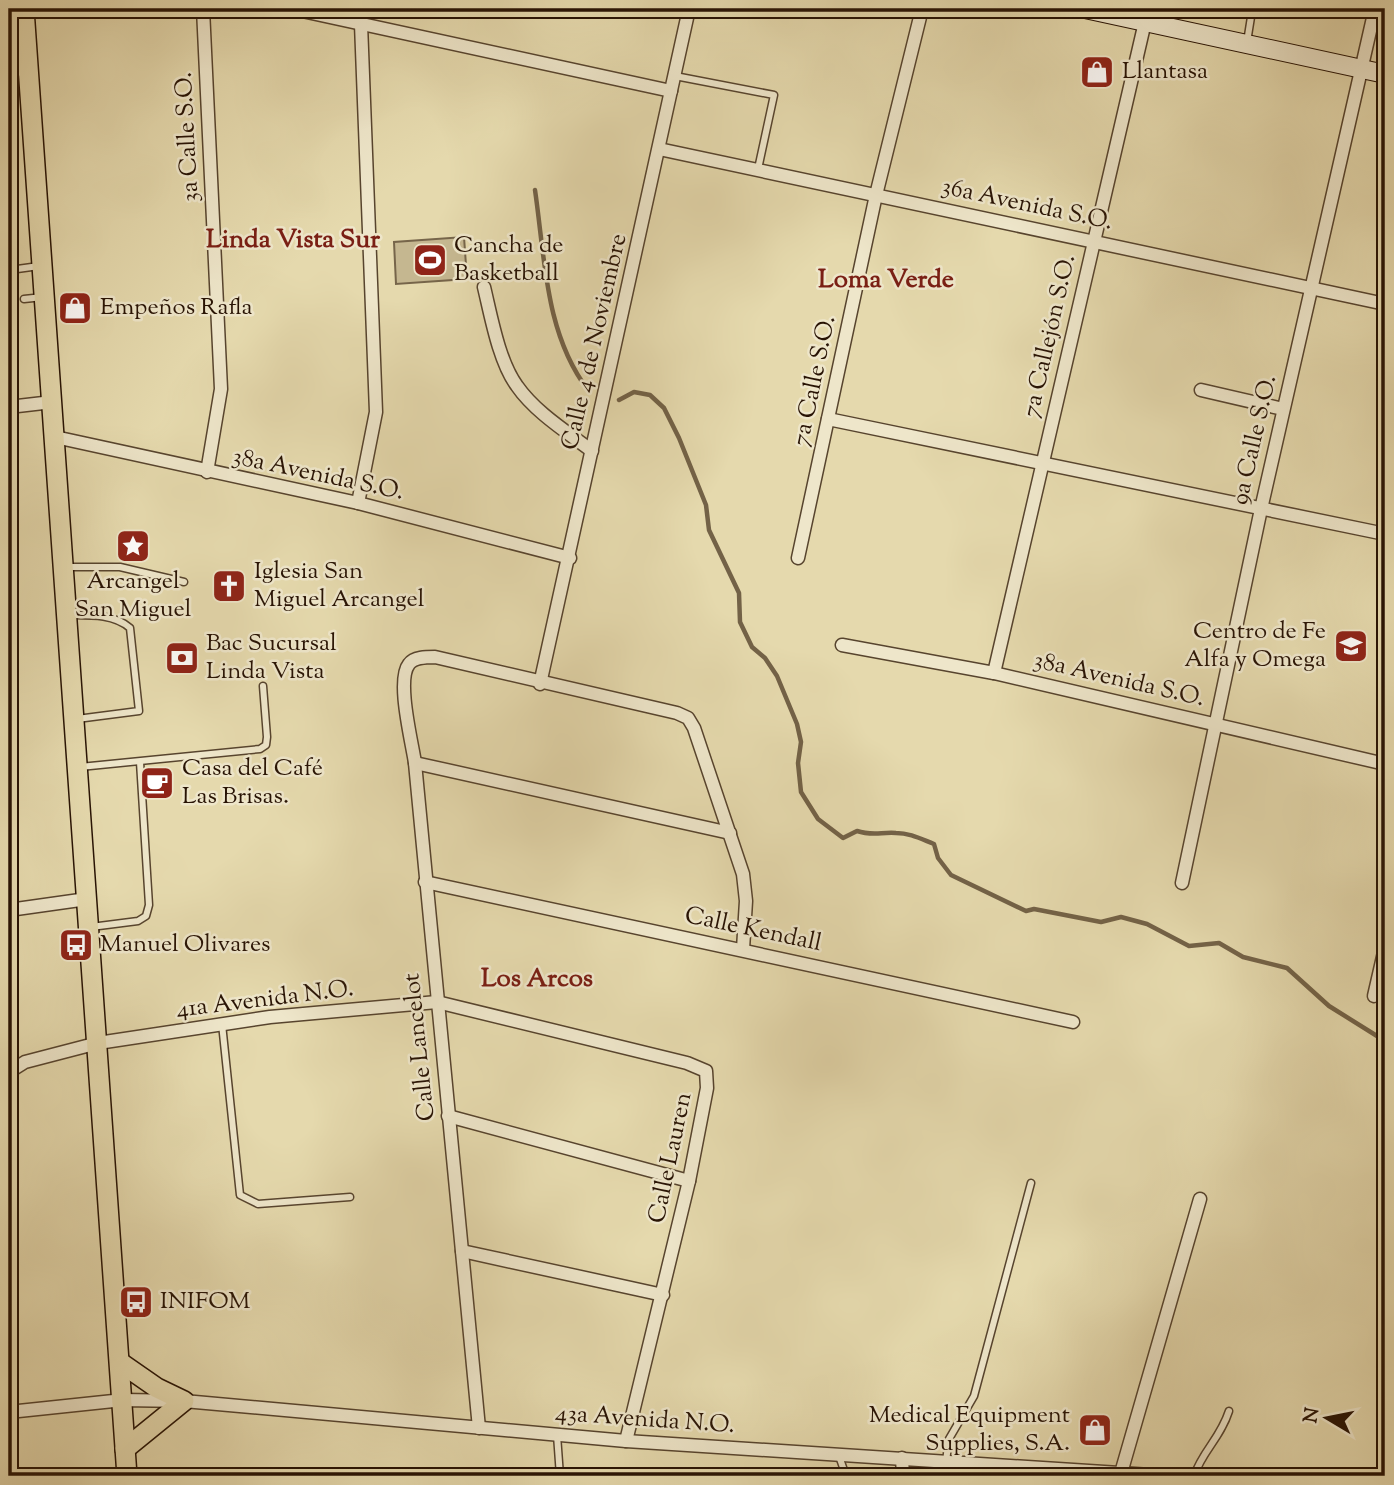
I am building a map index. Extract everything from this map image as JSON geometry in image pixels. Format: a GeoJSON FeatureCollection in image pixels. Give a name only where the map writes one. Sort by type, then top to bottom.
{"type":"FeatureCollection","features":[{"type":"Feature","properties":{"kind":"main road"},"geometry":{"type":"LineString","coordinates":[[24,9],[127,1476]]}},
{"type":"Feature","properties":{"kind":"main road"},"geometry":{"type":"LineString","coordinates":[[1085,9],[1146,15],[1246,44],[1385,74]]}},
{"type":"Feature","properties":{"kind":"main road"},"geometry":{"type":"LineString","coordinates":[[121,1363],[157,1388],[184,1401],[125,1450]]}},
{"type":"Feature","properties":{"kind":"street","name":"3a Calle S.O."},"geometry":{"type":"LineString","coordinates":[[203,9],[222,389],[207,472]]}},
{"type":"Feature","properties":{"kind":"street"},"geometry":{"type":"LineString","coordinates":[[293,9],[671,91]]}},
{"type":"Feature","properties":{"kind":"street","name":"Calle 4 de Noviembre"},"geometry":{"type":"LineString","coordinates":[[540,684],[570,558],[689,9]]}},
{"type":"Feature","properties":{"kind":"street","name":"7a Calle S.O."},"geometry":{"type":"LineString","coordinates":[[798,558],[876,195],[922,9]]}},
{"type":"Feature","properties":{"kind":"street","name":"9a Calle S.O."},"geometry":{"type":"LineString","coordinates":[[1182,883],[1283,409],[1375,9]]}},
{"type":"Feature","properties":{"kind":"street","name":"7a Callejón S.O."},"geometry":{"type":"LineString","coordinates":[[994,673],[1146,15]]}},
{"type":"Feature","properties":{"kind":"street"},"geometry":{"type":"LineString","coordinates":[[358,503],[376,412],[361,24]]}},
{"type":"Feature","properties":{"kind":"street","name":"36a Avenida S.O."},"geometry":{"type":"LineString","coordinates":[[659,149],[1385,304]]}},
{"type":"Feature","properties":{"kind":"street"},"geometry":{"type":"LineString","coordinates":[[484,287],[496,335],[516,386],[552,420],[592,451]]}},
{"type":"Feature","properties":{"kind":"street"},"geometry":{"type":"LineString","coordinates":[[1201,390],[1283,409]]}},
{"type":"Feature","properties":{"kind":"street"},"geometry":{"type":"LineString","coordinates":[[9,407],[52,402]]}},
{"type":"Feature","properties":{"kind":"street"},"geometry":{"type":"LineString","coordinates":[[828,419],[1385,534]]}},
{"type":"Feature","properties":{"kind":"street","name":"38a Avenida S.O."},"geometry":{"type":"LineString","coordinates":[[55,437],[358,503],[570,558]]}},
{"type":"Feature","properties":{"kind":"street","name":"38a Avenida S.O."},"geometry":{"type":"LineString","coordinates":[[842,645],[994,673],[1385,764]]}},
{"type":"Feature","properties":{"kind":"street","name":"Calle Lancelot"},"geometry":{"type":"LineString","coordinates":[[480,1428],[404,674],[409,663],[419,658],[435,657],[540,684]]}},
{"type":"Feature","properties":{"kind":"street"},"geometry":{"type":"LineString","coordinates":[[540,684],[677,713],[688,718],[694,728],[743,874],[746,901],[743,949]]}},
{"type":"Feature","properties":{"kind":"street"},"geometry":{"type":"LineString","coordinates":[[415,763],[730,833]]}},
{"type":"Feature","properties":{"kind":"street","name":"Calle Kendall"},"geometry":{"type":"LineString","coordinates":[[425,882],[1073,1022]]}},
{"type":"Feature","properties":{"kind":"street"},"geometry":{"type":"LineString","coordinates":[[9,910],[87,899]]}},
{"type":"Feature","properties":{"kind":"street"},"geometry":{"type":"LineString","coordinates":[[1374,996],[1385,947]]}},
{"type":"Feature","properties":{"kind":"street","name":"41a Avenida N.O."},"geometry":{"type":"LineString","coordinates":[[9,1072],[25,1062],[98,1043],[222,1024],[437,1002]]}},
{"type":"Feature","properties":{"kind":"street","name":"Calle Lauren"},"geometry":{"type":"LineString","coordinates":[[437,1002],[687,1063],[706,1071],[707,1088],[689,1181],[626,1441]]}},
{"type":"Feature","properties":{"kind":"street"},"geometry":{"type":"LineString","coordinates":[[448,1116],[689,1181]]}},
{"type":"Feature","properties":{"kind":"street"},"geometry":{"type":"LineString","coordinates":[[1121,1473],[1200,1199]]}},
{"type":"Feature","properties":{"kind":"street"},"geometry":{"type":"LineString","coordinates":[[462,1251],[663,1295]]}},
{"type":"Feature","properties":{"kind":"street","name":"43a Avenida N.O."},"geometry":{"type":"LineString","coordinates":[[9,1412],[123,1400],[184,1401],[626,1441],[1166,1476]]}},
{"type":"Feature","properties":{"kind":"street"},"geometry":{"type":"LineString","coordinates":[[902,1458],[903,1476]]}},
{"type":"Feature","properties":{"kind":"lane"},"geometry":{"type":"LineString","coordinates":[[1246,44],[1251,17]]}},
{"type":"Feature","properties":{"kind":"lane"},"geometry":{"type":"LineString","coordinates":[[9,73],[29,72]]}},
{"type":"Feature","properties":{"kind":"lane"},"geometry":{"type":"LineString","coordinates":[[675,76],[774,95],[758,170]]}},
{"type":"Feature","properties":{"kind":"lane"},"geometry":{"type":"LineString","coordinates":[[10,270],[43,265]]}},
{"type":"Feature","properties":{"kind":"lane"},"geometry":{"type":"LineString","coordinates":[[24,299],[45,297]]}},
{"type":"Feature","properties":{"kind":"lane"},"geometry":{"type":"LineString","coordinates":[[64,567],[120,567],[184,582]]}},
{"type":"Feature","properties":{"kind":"lane"},"geometry":{"type":"LineString","coordinates":[[68,614],[108,617],[123,622],[130,628],[139,711],[75,719]]}},
{"type":"Feature","properties":{"kind":"lane"},"geometry":{"type":"LineString","coordinates":[[78,767],[260,749],[266,745],[267,737],[263,686]]}},
{"type":"Feature","properties":{"kind":"lane"},"geometry":{"type":"LineString","coordinates":[[89,927],[138,922],[146,916],[149,905],[140,762]]}},
{"type":"Feature","properties":{"kind":"lane"},"geometry":{"type":"LineString","coordinates":[[222,1024],[240,1195],[258,1204],[349,1197]]}},
{"type":"Feature","properties":{"kind":"lane"},"geometry":{"type":"LineString","coordinates":[[946,1461],[949,1439],[974,1396],[1031,1183]]}},
{"type":"Feature","properties":{"kind":"lane"},"geometry":{"type":"LineString","coordinates":[[1194,1476],[1200,1460],[1222,1432],[1229,1411]]}},
{"type":"Feature","properties":{"kind":"lane"},"geometry":{"type":"LineString","coordinates":[[557,1435],[559,1476]]}},
{"type":"Feature","properties":{"kind":"lane"},"geometry":{"type":"LineString","coordinates":[[839,1454],[845,1476]]}},
{"type":"Feature","properties":{"kind":"shaded area","name":"Cancha de Basketball"},"geometry":{"type":"Polygon","coordinates":[[[464,237],[467,279],[396,284],[394,242],[464,237]]]}},
{"type":"Feature","properties":{"kind":"waterway"},"geometry":{"type":"LineString","coordinates":[[535,190],[555,320],[563,345],[588,390]]}},
{"type":"Feature","properties":{"kind":"waterway"},"geometry":{"type":"LineString","coordinates":[[619,400],[634,392],[650,395],[664,408],[679,438],[706,505],[709,530],[739,593],[740,622],[752,647],[765,658],[777,676],[797,724],[801,742],[798,763],[801,792],[818,819],[843,838],[857,831],[872,834],[901,833],[934,844],[938,858],[951,875],[1026,911],[1034,909],[1101,922],[1121,917],[1147,924],[1189,946],[1219,943],[1243,957],[1287,968],[1329,1006],[1385,1041]]}},
{"type":"Feature","properties":{"kind":"place","name":"Llantasa"},"geometry":{"type":"Point","coordinates":[1097,72]}},
{"type":"Feature","properties":{"kind":"place","name":"Cancha de Basketball"},"geometry":{"type":"Point","coordinates":[430,260]}},
{"type":"Feature","properties":{"kind":"place","name":"Empeños Rafla"},"geometry":{"type":"Point","coordinates":[75,308]}},
{"type":"Feature","properties":{"kind":"place","name":"Arcangel San Miguel"},"geometry":{"type":"Point","coordinates":[133,546]}},
{"type":"Feature","properties":{"kind":"place","name":"Iglesia San Miguel Arcangel"},"geometry":{"type":"Point","coordinates":[229,586]}},
{"type":"Feature","properties":{"kind":"place","name":"Centro de Fe Alfa y Omega"},"geometry":{"type":"Point","coordinates":[1351,646]}},
{"type":"Feature","properties":{"kind":"place","name":"Bac Sucursal Linda Vista"},"geometry":{"type":"Point","coordinates":[182,658]}},
{"type":"Feature","properties":{"kind":"place","name":"Casa del Café Las Brisas."},"geometry":{"type":"Point","coordinates":[157,783]}},
{"type":"Feature","properties":{"kind":"place","name":"Manuel Olivares"},"geometry":{"type":"Point","coordinates":[76,945]}},
{"type":"Feature","properties":{"kind":"place","name":"INIFOM"},"geometry":{"type":"Point","coordinates":[136,1302]}},
{"type":"Feature","properties":{"kind":"place","name":"Medical Equipment Supplies, S.A."},"geometry":{"type":"Point","coordinates":[1095,1430]}},
{"type":"Feature","properties":{"kind":"district","name":"Linda Vista Sur"},"geometry":{"type":"Point","coordinates":[293,240]}},
{"type":"Feature","properties":{"kind":"district","name":"Loma Verde"},"geometry":{"type":"Point","coordinates":[886,280]}},
{"type":"Feature","properties":{"kind":"district","name":"Los Arcos"},"geometry":{"type":"Point","coordinates":[537,979]}}]}
